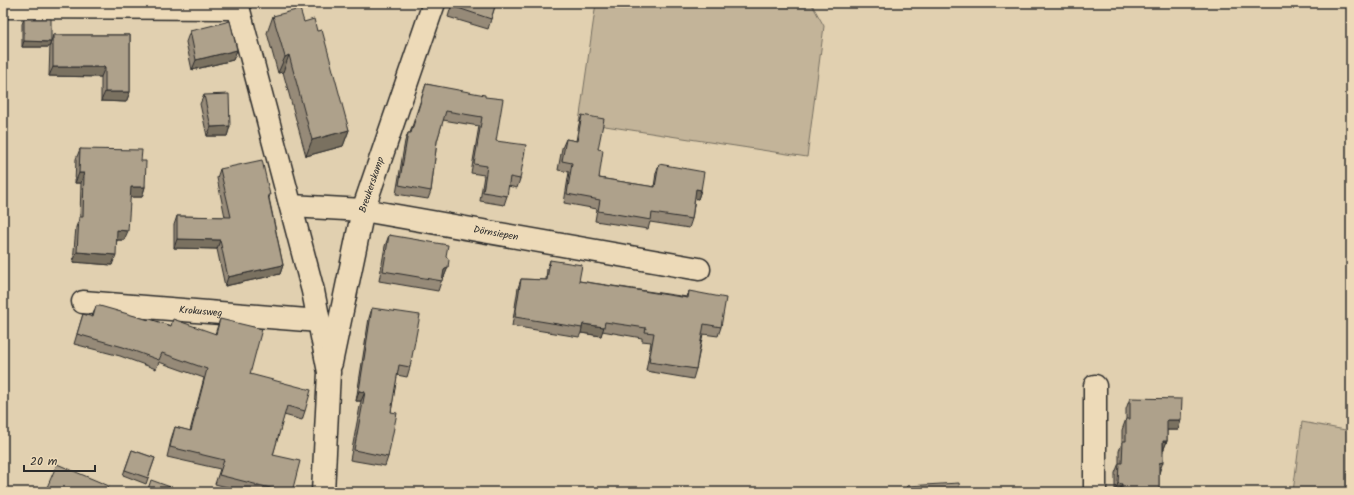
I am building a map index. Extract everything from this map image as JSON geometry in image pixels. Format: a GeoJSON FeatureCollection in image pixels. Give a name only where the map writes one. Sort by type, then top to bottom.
{"type":"FeatureCollection","features":[{"type":"Feature","properties":{"kind":"street","name":"Breukerskamp"},"geometry":{"type":"LineString","coordinates":[[324,492],[329,372],[363,210],[434,3]]}},
{"type":"Feature","properties":{"kind":"street","name":"Breukerskamp"},"geometry":{"type":"LineString","coordinates":[[238,5],[313,292],[329,372]]}},
{"type":"Feature","properties":{"kind":"street"},"geometry":{"type":"LineString","coordinates":[[3,7],[238,5]]}},
{"type":"Feature","properties":{"kind":"street","name":"Dörnsiepen"},"geometry":{"type":"LineString","coordinates":[[291,206],[363,210],[699,269]]}},
{"type":"Feature","properties":{"kind":"street","name":"Krokusweg"},"geometry":{"type":"LineString","coordinates":[[83,302],[319,321]]}},
{"type":"Feature","properties":{"kind":"street"},"geometry":{"type":"LineString","coordinates":[[1095,386],[1095,492]]}},
{"type":"Feature","properties":{"kind":"shaded area"},"geometry":{"type":"Polygon","coordinates":[[[596,3],[811,3],[824,26],[807,157],[579,122],[596,3]]]}},
{"type":"Feature","properties":{"kind":"shaded area"},"geometry":{"type":"Polygon","coordinates":[[[1302,422],[1351,431],[1351,492],[1293,492],[1302,422]]]}},
{"type":"Feature","properties":{"kind":"building"},"geometry":{"type":"Polygon","coordinates":[[[453,3],[496,3],[491,19],[452,6],[453,3]]]}},
{"type":"Feature","properties":{"kind":"building"},"geometry":{"type":"Polygon","coordinates":[[[300,9],[304,22],[314,19],[317,31],[322,30],[349,130],[312,140],[289,55],[285,57],[273,16],[300,9]]]}},
{"type":"Feature","properties":{"kind":"building"},"geometry":{"type":"Polygon","coordinates":[[[24,19],[51,19],[51,42],[24,41],[24,19]]]}},
{"type":"Feature","properties":{"kind":"building"},"geometry":{"type":"Polygon","coordinates":[[[230,21],[237,50],[196,60],[190,31],[230,21]]]}},
{"type":"Feature","properties":{"kind":"building"},"geometry":{"type":"Polygon","coordinates":[[[53,35],[130,35],[130,92],[105,92],[105,67],[53,67],[53,35]]]}},
{"type":"Feature","properties":{"kind":"building"},"geometry":{"type":"Polygon","coordinates":[[[426,84],[485,95],[485,97],[503,99],[496,141],[526,145],[520,179],[510,177],[507,196],[483,192],[487,166],[474,164],[482,117],[446,111],[437,141],[431,191],[399,185],[408,133],[411,133],[426,84]]]}},
{"type":"Feature","properties":{"kind":"building"},"geometry":{"type":"Polygon","coordinates":[[[229,94],[230,126],[211,127],[204,95],[229,94]]]}},
{"type":"Feature","properties":{"kind":"building"},"geometry":{"type":"Polygon","coordinates":[[[582,115],[604,119],[598,149],[603,150],[599,178],[655,187],[659,164],[704,172],[701,190],[696,189],[692,219],[652,213],[651,220],[598,211],[600,200],[567,194],[572,163],[562,161],[566,139],[577,141],[582,115]]]}},
{"type":"Feature","properties":{"kind":"building"},"geometry":{"type":"Polygon","coordinates":[[[80,149],[142,150],[141,161],[146,161],[145,187],[131,187],[128,231],[117,230],[116,255],[77,252],[79,217],[83,217],[84,173],[79,173],[80,149]]]}},
{"type":"Feature","properties":{"kind":"building"},"geometry":{"type":"Polygon","coordinates":[[[262,160],[283,265],[228,277],[220,240],[177,239],[177,216],[231,217],[220,169],[262,160]]]}},
{"type":"Feature","properties":{"kind":"building"},"geometry":{"type":"Polygon","coordinates":[[[389,235],[448,245],[446,256],[449,260],[448,267],[444,270],[442,281],[383,271],[389,235]]]}},
{"type":"Feature","properties":{"kind":"building"},"geometry":{"type":"Polygon","coordinates":[[[550,260],[582,265],[579,281],[688,298],[689,291],[726,298],[721,327],[704,324],[696,369],[649,362],[654,333],[645,332],[646,328],[605,322],[604,327],[583,324],[582,328],[515,317],[521,279],[547,280],[550,260]]]}},
{"type":"Feature","properties":{"kind":"building"},"geometry":{"type":"Polygon","coordinates":[[[96,306],[149,320],[150,319],[171,326],[173,319],[216,334],[220,319],[262,329],[250,374],[311,390],[305,411],[287,406],[273,455],[300,461],[292,492],[286,492],[219,475],[224,460],[170,447],[175,427],[191,431],[207,369],[162,353],[159,360],[123,347],[77,334],[83,314],[93,317],[96,306]]]}},
{"type":"Feature","properties":{"kind":"building"},"geometry":{"type":"Polygon","coordinates":[[[372,308],[420,315],[410,367],[399,365],[391,412],[397,413],[388,457],[354,450],[365,392],[359,391],[372,308]]]}},
{"type":"Feature","properties":{"kind":"building"},"geometry":{"type":"Polygon","coordinates":[[[1130,398],[1182,399],[1181,420],[1167,420],[1167,441],[1163,441],[1163,462],[1159,463],[1159,492],[1122,492],[1122,484],[1118,483],[1119,463],[1122,463],[1123,441],[1126,441],[1126,419],[1130,419],[1130,398]]]}},
{"type":"Feature","properties":{"kind":"building"},"geometry":{"type":"Polygon","coordinates":[[[132,450],[155,458],[148,478],[125,470],[132,450]]]}},
{"type":"Feature","properties":{"kind":"building"},"geometry":{"type":"Polygon","coordinates":[[[57,464],[109,486],[106,492],[45,492],[57,464]]]}},
{"type":"Feature","properties":{"kind":"building"},"geometry":{"type":"Polygon","coordinates":[[[151,480],[184,492],[147,492],[151,480]]]}},
{"type":"Feature","properties":{"kind":"building"},"geometry":{"type":"Polygon","coordinates":[[[959,483],[960,492],[907,492],[907,486],[959,483]]]}}]}
